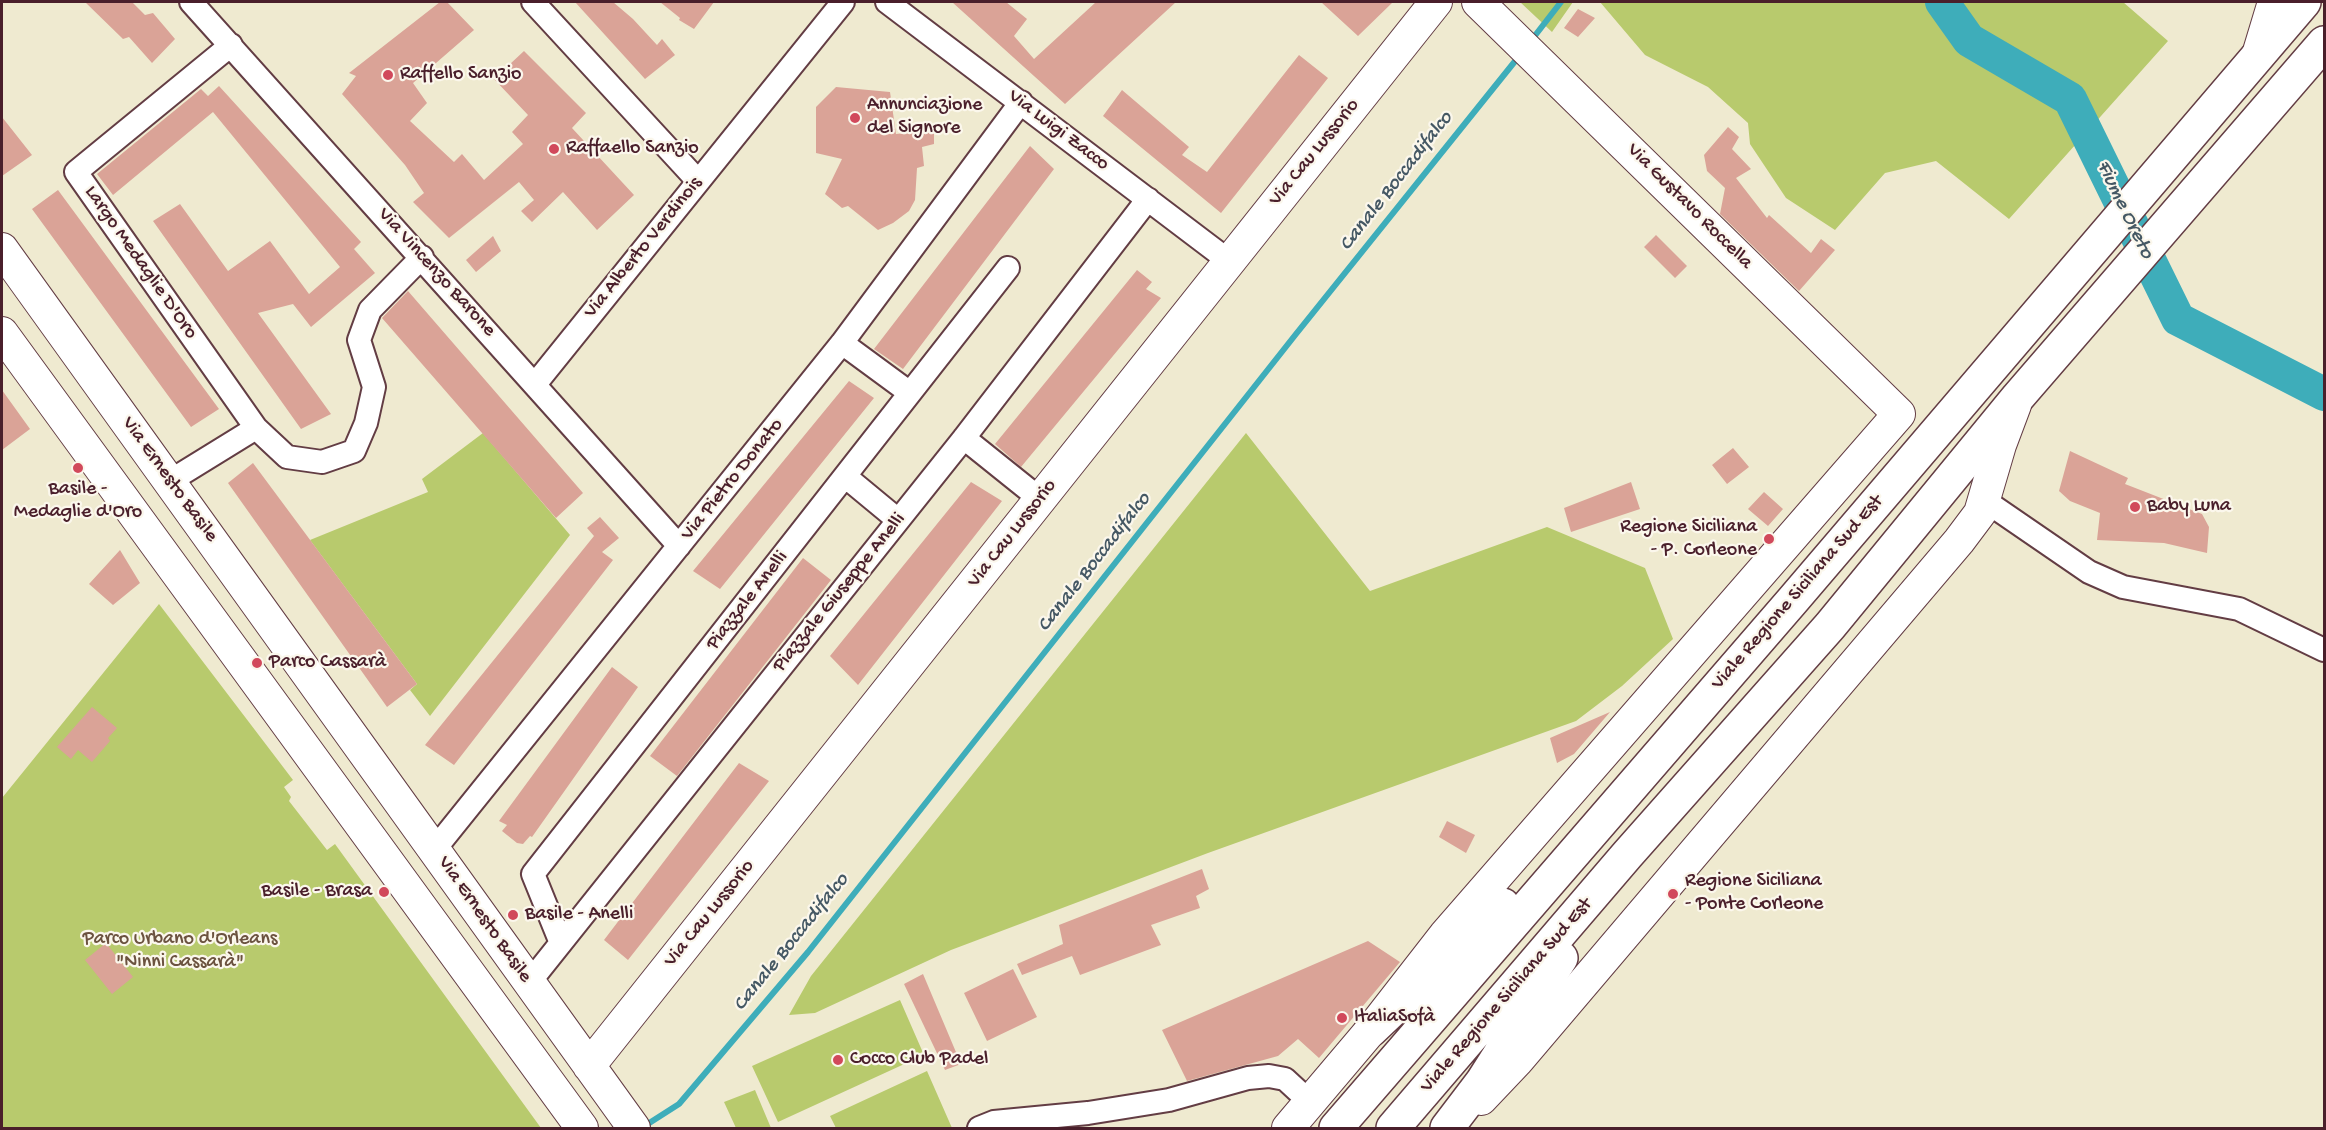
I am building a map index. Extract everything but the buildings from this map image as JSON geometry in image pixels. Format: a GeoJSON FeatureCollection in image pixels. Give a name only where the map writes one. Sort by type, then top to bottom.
{"type":"FeatureCollection","features":[{"type":"Feature","properties":{"kind":"main road","name":"Viale Regione Siciliana Sud Est"},"geometry":{"type":"LineString","coordinates":[[1336,1128],[2304,2]]}},
{"type":"Feature","properties":{"kind":"main road","name":"Viale Regione Siciliana Sud Est"},"geometry":{"type":"LineString","coordinates":[[1393,1128],[1627,855],[1830,626],[2018,397],[2325,43]]}},
{"type":"Feature","properties":{"kind":"main road"},"geometry":{"type":"LineString","coordinates":[[1371,1030],[1648,764]]}},
{"type":"Feature","properties":{"kind":"main road"},"geometry":{"type":"LineString","coordinates":[[1447,1128],[1482,1082],[1627,855]]}},
{"type":"Feature","properties":{"kind":"street","name":"Via Vincenzo Barone"},"geometry":{"type":"LineString","coordinates":[[191,2],[536,383],[679,546]]}},
{"type":"Feature","properties":{"kind":"street"},"geometry":{"type":"LineString","coordinates":[[533,2],[698,181]]}},
{"type":"Feature","properties":{"kind":"street","name":"Via Alberto Verdinois"},"geometry":{"type":"LineString","coordinates":[[536,383],[843,2]]}},
{"type":"Feature","properties":{"kind":"street","name":"Via Luigi Zacco"},"geometry":{"type":"LineString","coordinates":[[887,2],[1229,261]]}},
{"type":"Feature","properties":{"kind":"street","name":"Via Cau Lussorio"},"geometry":{"type":"LineString","coordinates":[[589,1066],[1436,2]]}},
{"type":"Feature","properties":{"kind":"street","name":"Via Gustavo Roccella"},"geometry":{"type":"LineString","coordinates":[[1371,1030],[1445,935],[1899,414],[1478,2]]}},
{"type":"Feature","properties":{"kind":"street","name":"Viale Regione Siciliana Sud Est"},"geometry":{"type":"LineString","coordinates":[[2258,55],[2274,2]]}},
{"type":"Feature","properties":{"kind":"street","name":"Largo Medaglie D'Oro"},"geometry":{"type":"LineString","coordinates":[[231,45],[76,172],[256,428]]}},
{"type":"Feature","properties":{"kind":"street","name":"Viale Regione Siciliana Sud Est"},"geometry":{"type":"LineString","coordinates":[[2286,86],[2325,59]]}},
{"type":"Feature","properties":{"kind":"street","name":"Via Pietro Donato"},"geometry":{"type":"LineString","coordinates":[[434,850],[843,343],[1021,102]]}},
{"type":"Feature","properties":{"kind":"street","name":"Piazzale Giuseppe Anelli"},"geometry":{"type":"LineString","coordinates":[[529,983],[964,438],[1148,199]]}},
{"type":"Feature","properties":{"kind":"street","name":"Via Ernesto Basile"},"geometry":{"type":"LineString","coordinates":[[2,249],[634,1128]]}},
{"type":"Feature","properties":{"kind":"street"},"geometry":{"type":"LineString","coordinates":[[170,482],[256,428],[287,457],[322,462],[354,451],[366,423],[374,387],[359,340],[370,310],[422,257]]}},
{"type":"Feature","properties":{"kind":"street","name":"Piazzale Anelli"},"geometry":{"type":"LineString","coordinates":[[561,943],[533,874],[1008,268]]}},
{"type":"Feature","properties":{"kind":"street"},"geometry":{"type":"LineString","coordinates":[[2,333],[581,1128]]}},
{"type":"Feature","properties":{"kind":"street"},"geometry":{"type":"LineString","coordinates":[[843,343],[910,393]]}},
{"type":"Feature","properties":{"kind":"street","name":"Viale Regione Siciliana Sud Est"},"geometry":{"type":"LineString","coordinates":[[1454,1128],[1518,1060],[1899,613],[1980,513],[2000,445],[2018,397]]}},
{"type":"Feature","properties":{"kind":"street"},"geometry":{"type":"LineString","coordinates":[[964,438],[1040,500]]}},
{"type":"Feature","properties":{"kind":"street"},"geometry":{"type":"LineString","coordinates":[[846,477],[898,520]]}},
{"type":"Feature","properties":{"kind":"street"},"geometry":{"type":"LineString","coordinates":[[1984,500],[2090,572],[2123,587],[2239,609],[2325,650]]}},
{"type":"Feature","properties":{"kind":"street"},"geometry":{"type":"LineString","coordinates":[[298,739],[335,712]]}},
{"type":"Feature","properties":{"kind":"street"},"geometry":{"type":"LineString","coordinates":[[1288,1128],[1371,1030]]}},
{"type":"Feature","properties":{"kind":"street"},"geometry":{"type":"LineString","coordinates":[[980,1128],[994,1122],[1088,1113],[1169,1100],[1248,1078],[1269,1076],[1285,1079],[1311,1103]]}},
{"type":"Feature","properties":{"kind":"green space"},"geometry":{"type":"Polygon","coordinates":[[[1520,2],[1573,2],[1552,32],[1520,2]]]}},
{"type":"Feature","properties":{"kind":"green space"},"geometry":{"type":"Polygon","coordinates":[[[1600,2],[2123,2],[2168,41],[2009,219],[1936,161],[1885,173],[1835,230],[1786,198],[1750,144],[1748,123],[1708,87],[1645,55],[1600,2]]]}},
{"type":"Feature","properties":{"kind":"green space"},"geometry":{"type":"Polygon","coordinates":[[[483,433],[570,535],[430,716],[410,690],[417,684],[310,540],[428,492],[422,479],[483,433]]]}},
{"type":"Feature","properties":{"kind":"green space"},"geometry":{"type":"Polygon","coordinates":[[[1246,433],[1370,591],[1547,527],[1645,568],[1673,639],[1622,686],[1576,721],[1208,853],[951,950],[815,1013],[789,1015],[811,976],[1246,433]]]}},
{"type":"Feature","properties":{"kind":"green space","name":"Parco Urbano d'Orleans \"Ninni Cassarà\""},"geometry":{"type":"Polygon","coordinates":[[[159,604],[293,780],[284,787],[291,797],[289,801],[327,850],[335,844],[541,1128],[2,1128],[2,798],[159,604]]]}},
{"type":"Feature","properties":{"kind":"green space","name":"Cocco Club Padel"},"geometry":{"type":"Polygon","coordinates":[[[900,1000],[924,1055],[778,1122],[752,1066],[900,1000]]]}},
{"type":"Feature","properties":{"kind":"green space","name":"Cocco Club Padel"},"geometry":{"type":"Polygon","coordinates":[[[927,1071],[952,1128],[836,1128],[830,1116],[927,1071]]]}},
{"type":"Feature","properties":{"kind":"green space"},"geometry":{"type":"Polygon","coordinates":[[[755,1090],[771,1128],[736,1128],[724,1102],[755,1090]]]}},
{"type":"Feature","properties":{"kind":"waterway","name":"Canale Boccadifalco"},"geometry":{"type":"LineString","coordinates":[[1530,42],[1561,2]]}},
{"type":"Feature","properties":{"kind":"waterway","name":"Fiume Oreto"},"geometry":{"type":"LineString","coordinates":[[1942,2],[1969,40],[2070,99],[2178,319],[2324,394]]}},
{"type":"Feature","properties":{"kind":"waterway","name":"Canale Boccadifalco"},"geometry":{"type":"LineString","coordinates":[[643,1127],[679,1104],[808,952],[1296,334],[1520,55]]}},
{"type":"Feature","properties":{"kind":"place","name":"Raffello Sanzio"},"geometry":{"type":"Point","coordinates":[388,75]}},
{"type":"Feature","properties":{"kind":"place","name":"Annunciazione del Signore"},"geometry":{"type":"Point","coordinates":[855,118]}},
{"type":"Feature","properties":{"kind":"place","name":"Raffaello Sanzio"},"geometry":{"type":"Point","coordinates":[554,149]}},
{"type":"Feature","properties":{"kind":"place","name":"Basile - Medaglie d'Oro"},"geometry":{"type":"Point","coordinates":[78,468]}},
{"type":"Feature","properties":{"kind":"place","name":"Baby Luna"},"geometry":{"type":"Point","coordinates":[2135,507]}},
{"type":"Feature","properties":{"kind":"place","name":"Regione Siciliana - P. Corleone"},"geometry":{"type":"Point","coordinates":[1769,539]}},
{"type":"Feature","properties":{"kind":"place","name":"Parco Cassarà"},"geometry":{"type":"Point","coordinates":[257,663]}},
{"type":"Feature","properties":{"kind":"place","name":"Basile - Brasa"},"geometry":{"type":"Point","coordinates":[384,892]}},
{"type":"Feature","properties":{"kind":"place","name":"Regione Siciliana - Ponte Corleone"},"geometry":{"type":"Point","coordinates":[1673,894]}},
{"type":"Feature","properties":{"kind":"place","name":"Basile - Anelli"},"geometry":{"type":"Point","coordinates":[513,915]}},
{"type":"Feature","properties":{"kind":"place","name":"ItaliaSofà"},"geometry":{"type":"Point","coordinates":[1342,1018]}},
{"type":"Feature","properties":{"kind":"place","name":"Cocco Club Padel"},"geometry":{"type":"Point","coordinates":[838,1060]}}]}
